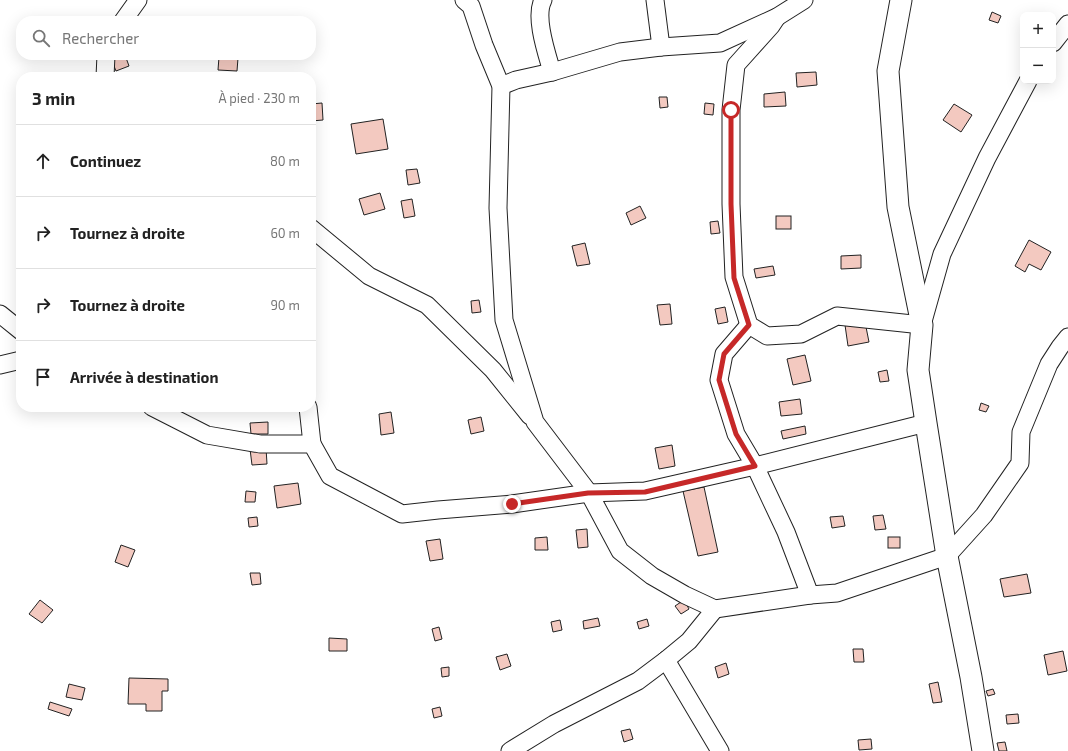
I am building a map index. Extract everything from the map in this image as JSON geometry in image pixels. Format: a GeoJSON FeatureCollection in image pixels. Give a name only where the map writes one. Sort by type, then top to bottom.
{"type":"FeatureCollection","features":[{"type":"Feature","properties":{"kind":"street"},"geometry":{"type":"LineString","coordinates":[[127,16],[138,0]]}},
{"type":"Feature","properties":{"kind":"street"},"geometry":{"type":"LineString","coordinates":[[464,0],[470,6],[501,86],[498,208],[504,320],[535,422]]}},
{"type":"Feature","properties":{"kind":"street"},"geometry":{"type":"LineString","coordinates":[[543,0],[540,5],[541,30],[552,72]]}},
{"type":"Feature","properties":{"kind":"street"},"geometry":{"type":"LineString","coordinates":[[655,0],[661,47]]}},
{"type":"Feature","properties":{"kind":"street"},"geometry":{"type":"LineString","coordinates":[[501,86],[516,80],[552,72],[620,52],[661,47],[720,43],[777,17],[804,0]]}},
{"type":"Feature","properties":{"kind":"street"},"geometry":{"type":"LineString","coordinates":[[901,0],[888,71],[898,208],[922,325]]}},
{"type":"Feature","properties":{"kind":"street"},"geometry":{"type":"LineString","coordinates":[[777,17],[771,26],[736,65],[731,110],[731,204],[734,278],[749,325],[767,336],[801,334],[837,316],[922,325]]}},
{"type":"Feature","properties":{"kind":"street"},"geometry":{"type":"LineString","coordinates":[[1056,39],[1068,24]]}},
{"type":"Feature","properties":{"kind":"street"},"geometry":{"type":"LineString","coordinates":[[105,72],[106,60]]}},
{"type":"Feature","properties":{"kind":"street"},"geometry":{"type":"LineString","coordinates":[[983,751],[971,677],[947,556],[918,370],[922,325],[942,254],[987,158],[1026,84]]}},
{"type":"Feature","properties":{"kind":"street"},"geometry":{"type":"LineString","coordinates":[[316,232],[369,276],[427,305],[493,370],[535,422],[588,493],[620,551],[652,576],[685,595],[715,609],[810,595],[837,593],[947,556],[984,515],[1020,463],[1021,432],[1049,364],[1068,337]]}},
{"type":"Feature","properties":{"kind":"street"},"geometry":{"type":"LineString","coordinates":[[0,314],[16,327]]}},
{"type":"Feature","properties":{"kind":"street"},"geometry":{"type":"LineString","coordinates":[[749,325],[724,354],[719,380],[736,434],[755,466],[786,532],[810,595]]}},
{"type":"Feature","properties":{"kind":"street"},"geometry":{"type":"LineString","coordinates":[[0,365],[16,361]]}},
{"type":"Feature","properties":{"kind":"street"},"geometry":{"type":"LineString","coordinates":[[162,412],[207,435],[260,444],[312,444]]}},
{"type":"Feature","properties":{"kind":"street"},"geometry":{"type":"LineString","coordinates":[[309,412],[312,444],[330,476],[402,514],[512,504],[588,493],[645,492],[926,423]]}},
{"type":"Feature","properties":{"kind":"street"},"geometry":{"type":"LineString","coordinates":[[510,751],[554,724],[638,681],[689,641],[715,609]]}},
{"type":"Feature","properties":{"kind":"street"},"geometry":{"type":"LineString","coordinates":[[666,660],[720,751]]}},
{"type":"Feature","properties":{"kind":"building"},"geometry":{"type":"Polygon","coordinates":[[[992,12],[1001,16],[998,23],[989,20],[992,12]]]}},
{"type":"Feature","properties":{"kind":"building"},"geometry":{"type":"Polygon","coordinates":[[[112,60],[127,60],[129,66],[116,71],[112,60]]]}},
{"type":"Feature","properties":{"kind":"building"},"geometry":{"type":"Polygon","coordinates":[[[219,60],[238,60],[237,71],[218,70],[219,60]]]}},
{"type":"Feature","properties":{"kind":"building"},"geometry":{"type":"Polygon","coordinates":[[[816,72],[817,85],[797,87],[796,73],[816,72]]]}},
{"type":"Feature","properties":{"kind":"building"},"geometry":{"type":"Polygon","coordinates":[[[785,92],[786,106],[764,107],[764,94],[785,92]]]}},
{"type":"Feature","properties":{"kind":"building"},"geometry":{"type":"Polygon","coordinates":[[[659,97],[667,97],[668,107],[660,108],[659,97]]]}},
{"type":"Feature","properties":{"kind":"building"},"geometry":{"type":"Polygon","coordinates":[[[322,103],[323,120],[316,121],[316,104],[322,103]]]}},
{"type":"Feature","properties":{"kind":"building"},"geometry":{"type":"Polygon","coordinates":[[[705,103],[714,104],[713,115],[704,114],[705,103]]]}},
{"type":"Feature","properties":{"kind":"building"},"geometry":{"type":"Polygon","coordinates":[[[954,104],[972,115],[961,132],[943,120],[954,104]]]}},
{"type":"Feature","properties":{"kind":"building"},"geometry":{"type":"Polygon","coordinates":[[[383,119],[388,149],[356,154],[351,124],[383,119]]]}},
{"type":"Feature","properties":{"kind":"building"},"geometry":{"type":"Polygon","coordinates":[[[417,169],[420,183],[408,185],[406,170],[417,169]]]}},
{"type":"Feature","properties":{"kind":"building"},"geometry":{"type":"Polygon","coordinates":[[[380,193],[385,209],[364,215],[359,199],[380,193]]]}},
{"type":"Feature","properties":{"kind":"building"},"geometry":{"type":"Polygon","coordinates":[[[412,199],[415,216],[404,218],[401,201],[412,199]]]}},
{"type":"Feature","properties":{"kind":"building"},"geometry":{"type":"Polygon","coordinates":[[[640,206],[646,218],[631,225],[626,213],[640,206]]]}},
{"type":"Feature","properties":{"kind":"building"},"geometry":{"type":"Polygon","coordinates":[[[776,216],[791,216],[791,229],[776,229],[776,216]]]}},
{"type":"Feature","properties":{"kind":"building"},"geometry":{"type":"Polygon","coordinates":[[[718,221],[720,233],[711,234],[710,222],[718,221]]]}},
{"type":"Feature","properties":{"kind":"building"},"geometry":{"type":"Polygon","coordinates":[[[1029,240],[1051,252],[1041,270],[1029,264],[1025,272],[1015,266],[1029,240]]]}},
{"type":"Feature","properties":{"kind":"building"},"geometry":{"type":"Polygon","coordinates":[[[585,243],[590,264],[577,266],[572,246],[585,243]]]}},
{"type":"Feature","properties":{"kind":"building"},"geometry":{"type":"Polygon","coordinates":[[[861,255],[861,268],[841,269],[841,256],[861,255]]]}},
{"type":"Feature","properties":{"kind":"building"},"geometry":{"type":"Polygon","coordinates":[[[773,266],[775,275],[756,278],[754,269],[773,266]]]}},
{"type":"Feature","properties":{"kind":"building"},"geometry":{"type":"Polygon","coordinates":[[[479,300],[481,312],[472,313],[471,301],[479,300]]]}},
{"type":"Feature","properties":{"kind":"building"},"geometry":{"type":"Polygon","coordinates":[[[670,304],[672,324],[660,325],[657,305],[670,304]]]}},
{"type":"Feature","properties":{"kind":"building"},"geometry":{"type":"Polygon","coordinates":[[[725,307],[728,322],[718,324],[715,309],[725,307]]]}},
{"type":"Feature","properties":{"kind":"building"},"geometry":{"type":"Polygon","coordinates":[[[865,322],[869,342],[848,346],[845,325],[865,322]]]}},
{"type":"Feature","properties":{"kind":"building"},"geometry":{"type":"Polygon","coordinates":[[[805,355],[811,381],[793,385],[787,359],[805,355]]]}},
{"type":"Feature","properties":{"kind":"building"},"geometry":{"type":"Polygon","coordinates":[[[887,370],[889,381],[880,382],[878,372],[887,370]]]}},
{"type":"Feature","properties":{"kind":"building"},"geometry":{"type":"Polygon","coordinates":[[[800,399],[802,414],[781,416],[779,402],[800,399]]]}},
{"type":"Feature","properties":{"kind":"building"},"geometry":{"type":"Polygon","coordinates":[[[981,403],[989,406],[986,412],[979,410],[981,403]]]}},
{"type":"Feature","properties":{"kind":"building"},"geometry":{"type":"Polygon","coordinates":[[[391,412],[394,433],[381,435],[379,414],[391,412]]]}},
{"type":"Feature","properties":{"kind":"building"},"geometry":{"type":"Polygon","coordinates":[[[481,417],[484,431],[471,434],[468,420],[481,417]]]}},
{"type":"Feature","properties":{"kind":"building"},"geometry":{"type":"Polygon","coordinates":[[[268,422],[268,434],[251,434],[250,423],[268,422]]]}},
{"type":"Feature","properties":{"kind":"building"},"geometry":{"type":"Polygon","coordinates":[[[805,426],[806,434],[783,439],[781,431],[805,426]]]}},
{"type":"Feature","properties":{"kind":"building"},"geometry":{"type":"Polygon","coordinates":[[[672,445],[675,466],[659,469],[655,448],[672,445]]]}},
{"type":"Feature","properties":{"kind":"building"},"geometry":{"type":"Polygon","coordinates":[[[266,448],[267,464],[252,465],[250,449],[266,448]]]}},
{"type":"Feature","properties":{"kind":"building"},"geometry":{"type":"Polygon","coordinates":[[[298,483],[301,504],[277,508],[274,486],[298,483]]]}},
{"type":"Feature","properties":{"kind":"building"},"geometry":{"type":"Polygon","coordinates":[[[704,487],[718,552],[698,556],[683,491],[704,487]]]}},
{"type":"Feature","properties":{"kind":"building"},"geometry":{"type":"Polygon","coordinates":[[[246,491],[256,492],[255,502],[245,502],[246,491]]]}},
{"type":"Feature","properties":{"kind":"building"},"geometry":{"type":"Polygon","coordinates":[[[883,515],[886,529],[875,530],[873,516],[883,515]]]}},
{"type":"Feature","properties":{"kind":"building"},"geometry":{"type":"Polygon","coordinates":[[[843,516],[845,526],[832,528],[830,517],[843,516]]]}},
{"type":"Feature","properties":{"kind":"building"},"geometry":{"type":"Polygon","coordinates":[[[257,517],[258,526],[249,527],[248,518],[257,517]]]}},
{"type":"Feature","properties":{"kind":"building"},"geometry":{"type":"Polygon","coordinates":[[[587,529],[588,547],[578,548],[576,530],[587,529]]]}},
{"type":"Feature","properties":{"kind":"building"},"geometry":{"type":"Polygon","coordinates":[[[547,537],[548,550],[535,550],[535,538],[547,537]]]}},
{"type":"Feature","properties":{"kind":"building"},"geometry":{"type":"Polygon","coordinates":[[[888,537],[900,537],[900,548],[888,548],[888,537]]]}},
{"type":"Feature","properties":{"kind":"building"},"geometry":{"type":"Polygon","coordinates":[[[440,539],[443,559],[430,561],[426,541],[440,539]]]}},
{"type":"Feature","properties":{"kind":"building"},"geometry":{"type":"Polygon","coordinates":[[[121,545],[135,550],[128,567],[115,562],[121,545]]]}},
{"type":"Feature","properties":{"kind":"building"},"geometry":{"type":"Polygon","coordinates":[[[250,573],[260,573],[261,584],[252,585],[250,573]]]}},
{"type":"Feature","properties":{"kind":"building"},"geometry":{"type":"Polygon","coordinates":[[[1027,574],[1031,593],[1004,597],[1000,579],[1027,574]]]}},
{"type":"Feature","properties":{"kind":"building"},"geometry":{"type":"Polygon","coordinates":[[[40,600],[53,610],[42,623],[29,614],[40,600]]]}},
{"type":"Feature","properties":{"kind":"building"},"geometry":{"type":"Polygon","coordinates":[[[684,600],[689,609],[681,614],[675,606],[684,600]]]}},
{"type":"Feature","properties":{"kind":"building"},"geometry":{"type":"Polygon","coordinates":[[[598,618],[600,626],[584,629],[583,621],[598,618]]]}},
{"type":"Feature","properties":{"kind":"building"},"geometry":{"type":"Polygon","coordinates":[[[647,619],[649,626],[639,629],[637,622],[647,619]]]}},
{"type":"Feature","properties":{"kind":"building"},"geometry":{"type":"Polygon","coordinates":[[[560,620],[562,630],[553,632],[551,622],[560,620]]]}},
{"type":"Feature","properties":{"kind":"building"},"geometry":{"type":"Polygon","coordinates":[[[439,627],[442,639],[435,641],[432,629],[439,627]]]}},
{"type":"Feature","properties":{"kind":"building"},"geometry":{"type":"Polygon","coordinates":[[[329,638],[347,639],[347,651],[329,651],[329,638]]]}},
{"type":"Feature","properties":{"kind":"building"},"geometry":{"type":"Polygon","coordinates":[[[853,649],[863,649],[864,662],[854,662],[853,649]]]}},
{"type":"Feature","properties":{"kind":"building"},"geometry":{"type":"Polygon","coordinates":[[[1063,651],[1067,671],[1048,675],[1044,655],[1063,651]]]}},
{"type":"Feature","properties":{"kind":"building"},"geometry":{"type":"Polygon","coordinates":[[[507,654],[511,666],[500,670],[496,657],[507,654]]]}},
{"type":"Feature","properties":{"kind":"building"},"geometry":{"type":"Polygon","coordinates":[[[726,663],[729,674],[718,678],[715,667],[726,663]]]}},
{"type":"Feature","properties":{"kind":"building"},"geometry":{"type":"Polygon","coordinates":[[[449,667],[449,676],[442,677],[441,668],[449,667]]]}},
{"type":"Feature","properties":{"kind":"building"},"geometry":{"type":"Polygon","coordinates":[[[129,678],[168,679],[168,691],[162,691],[162,711],[146,711],[146,704],[128,704],[129,678]]]}},
{"type":"Feature","properties":{"kind":"building"},"geometry":{"type":"Polygon","coordinates":[[[938,682],[942,702],[933,703],[929,684],[938,682]]]}},
{"type":"Feature","properties":{"kind":"building"},"geometry":{"type":"Polygon","coordinates":[[[69,684],[85,688],[82,700],[66,697],[69,684]]]}},
{"type":"Feature","properties":{"kind":"building"},"geometry":{"type":"Polygon","coordinates":[[[993,689],[995,694],[988,696],[986,691],[993,689]]]}},
{"type":"Feature","properties":{"kind":"building"},"geometry":{"type":"Polygon","coordinates":[[[50,702],[72,709],[69,716],[48,709],[50,702]]]}},
{"type":"Feature","properties":{"kind":"building"},"geometry":{"type":"Polygon","coordinates":[[[440,707],[442,716],[434,718],[432,709],[440,707]]]}},
{"type":"Feature","properties":{"kind":"building"},"geometry":{"type":"Polygon","coordinates":[[[1018,714],[1019,723],[1007,724],[1006,715],[1018,714]]]}},
{"type":"Feature","properties":{"kind":"building"},"geometry":{"type":"Polygon","coordinates":[[[630,729],[633,739],[624,742],[621,731],[630,729]]]}},
{"type":"Feature","properties":{"kind":"building"},"geometry":{"type":"Polygon","coordinates":[[[871,739],[872,749],[859,750],[858,740],[871,739]]]}},
{"type":"Feature","properties":{"kind":"building"},"geometry":{"type":"Polygon","coordinates":[[[1005,742],[1007,751],[999,751],[997,743],[1005,742]]]}},
{"type":"Feature","properties":{"kind":"route"},"geometry":{"type":"LineString","coordinates":[[512,504],[588,493],[645,492],[755,466],[736,434],[719,380],[724,354],[749,325],[734,278],[731,204],[731,110]]}}]}
